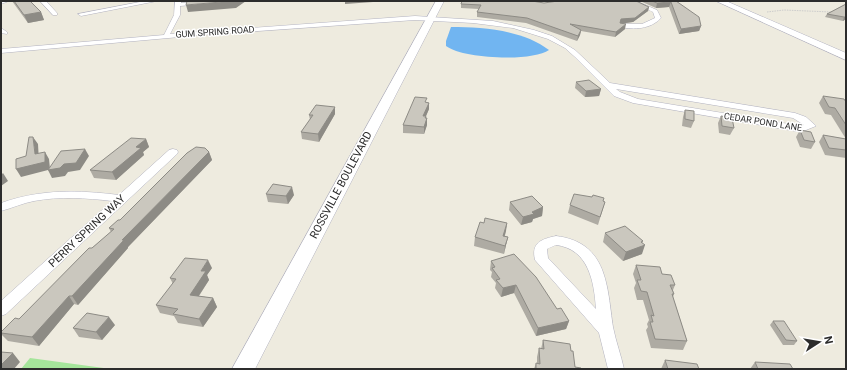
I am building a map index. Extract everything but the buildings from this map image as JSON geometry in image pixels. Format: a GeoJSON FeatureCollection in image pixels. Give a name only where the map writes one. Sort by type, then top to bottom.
{"type":"FeatureCollection","features":[{"type":"Feature","properties":{"kind":"main road","name":"ROSSVILLE BOULEVARD"},"geometry":{"type":"LineString","coordinates":[[243,369],[440,1]]}},
{"type":"Feature","properties":{"kind":"main road"},"geometry":{"type":"LineString","coordinates":[[720,1],[846,57]]}},
{"type":"Feature","properties":{"kind":"street"},"geometry":{"type":"LineString","coordinates":[[1,2],[6,1]]}},
{"type":"Feature","properties":{"kind":"street"},"geometry":{"type":"LineString","coordinates":[[43,1],[55,14]]}},
{"type":"Feature","properties":{"kind":"street"},"geometry":{"type":"LineString","coordinates":[[81,14],[154,1]]}},
{"type":"Feature","properties":{"kind":"street"},"geometry":{"type":"LineString","coordinates":[[622,26],[640,26],[655,21],[658,18],[655,11],[632,1]]}},
{"type":"Feature","properties":{"kind":"street"},"geometry":{"type":"LineString","coordinates":[[166,36],[177,15],[178,3],[208,3]]}},
{"type":"Feature","properties":{"kind":"street","name":"GUM SPRING ROAD"},"geometry":{"type":"LineString","coordinates":[[1,51],[166,36],[368,21],[430,19]]}},
{"type":"Feature","properties":{"kind":"street","name":"CEDAR POND LANE"},"geometry":{"type":"LineString","coordinates":[[430,19],[493,24],[540,34],[558,42],[572,51],[607,85],[617,94],[629,99],[801,129],[811,126],[803,119],[796,116],[607,85]]}},
{"type":"Feature","properties":{"kind":"street"},"geometry":{"type":"LineString","coordinates":[[714,103],[715,114]]}},
{"type":"Feature","properties":{"kind":"street","name":"PERRY SPRING WAY"},"geometry":{"type":"LineString","coordinates":[[1,310],[173,152]]}},
{"type":"Feature","properties":{"kind":"street"},"geometry":{"type":"LineString","coordinates":[[1,207],[28,197],[48,194],[79,194],[121,199]]}},
{"type":"Feature","properties":{"kind":"street"},"geometry":{"type":"LineString","coordinates":[[606,330],[542,260],[540,247],[546,242],[556,240],[570,243],[587,257],[596,269],[604,305],[606,330],[616,369]]}},
{"type":"Feature","properties":{"kind":"path"},"geometry":{"type":"LineString","coordinates":[[765,12],[781,10],[831,12]]}},
{"type":"Feature","properties":{"kind":"green space"},"geometry":{"type":"Polygon","coordinates":[[[30,358],[111,369],[21,369],[30,358]]]}},
{"type":"Feature","properties":{"kind":"water"},"geometry":{"type":"Polygon","coordinates":[[[451,27],[489,29],[515,34],[539,43],[549,50],[540,54],[513,57],[467,54],[446,46],[446,41],[451,27]]]}}]}
